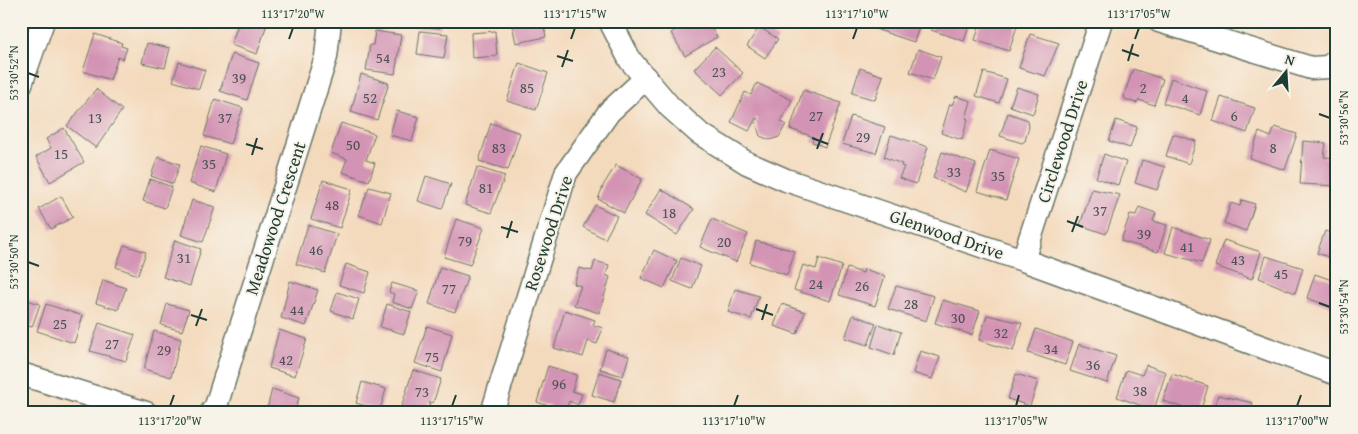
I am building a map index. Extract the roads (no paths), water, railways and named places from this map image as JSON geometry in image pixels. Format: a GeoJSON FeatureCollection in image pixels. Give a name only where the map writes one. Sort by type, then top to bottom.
{"type":"FeatureCollection","features":[{"type":"Feature","properties":{"kind":"street"},"geometry":{"type":"LineString","coordinates":[[21,84],[43,21]]}},
{"type":"Feature","properties":{"kind":"street","name":"Meadowood Crescent"},"geometry":{"type":"LineString","coordinates":[[211,413],[219,396],[326,56],[330,21]]}},
{"type":"Feature","properties":{"kind":"street","name":"Glenwood Drive"},"geometry":{"type":"LineString","coordinates":[[610,21],[630,60],[670,107],[699,133],[747,163],[786,180],[1023,260],[1337,374]]}},
{"type":"Feature","properties":{"kind":"street","name":"Circlewood Drive"},"geometry":{"type":"LineString","coordinates":[[1023,260],[1101,21]]}},
{"type":"Feature","properties":{"kind":"street"},"geometry":{"type":"LineString","coordinates":[[1159,21],[1311,68],[1328,67],[1337,60]]}},
{"type":"Feature","properties":{"kind":"street","name":"Rosewood Drive"},"geometry":{"type":"LineString","coordinates":[[492,413],[566,173],[609,112],[646,78]]}},
{"type":"Feature","properties":{"kind":"street"},"geometry":{"type":"LineString","coordinates":[[21,374],[146,413]]}}]}
